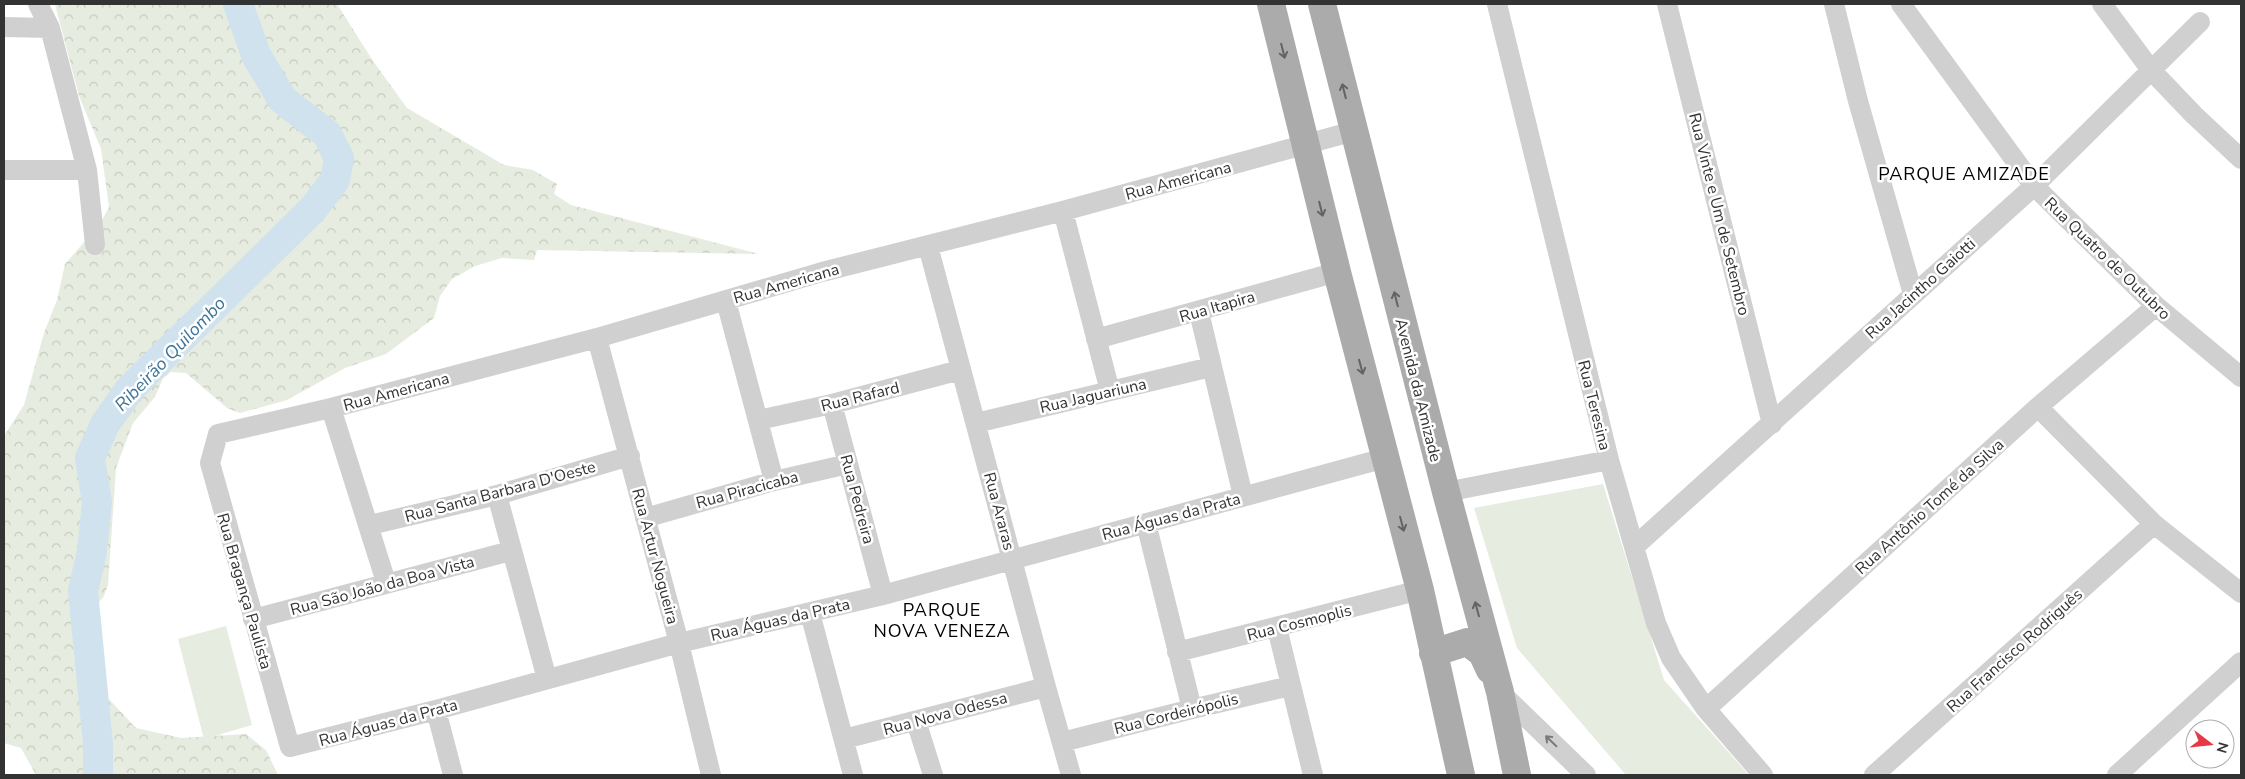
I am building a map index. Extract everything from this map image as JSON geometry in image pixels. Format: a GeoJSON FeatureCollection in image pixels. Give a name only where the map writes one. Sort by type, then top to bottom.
{"type":"FeatureCollection","features":[{"type":"Feature","properties":{"kind":"main road"},"geometry":{"type":"LineString","coordinates":[[1271,4],[1336,272],[1420,590],[1461,775]]}},
{"type":"Feature","properties":{"kind":"main road","name":"Avenida da Amizade"},"geometry":{"type":"LineString","coordinates":[[1322,4],[1446,492],[1500,692],[1517,775]]}},
{"type":"Feature","properties":{"kind":"main road"},"geometry":{"type":"LineString","coordinates":[[1433,653],[1467,642],[1474,645],[1482,653],[1500,692]]}},
{"type":"Feature","properties":{"kind":"street"},"geometry":{"type":"LineString","coordinates":[[38,4],[50,28],[86,170],[95,244]]}},
{"type":"Feature","properties":{"kind":"street","name":"Rua Teresina"},"geometry":{"type":"LineString","coordinates":[[1497,4],[1609,460],[1656,623],[1671,658],[1706,709],[1763,775]]}},
{"type":"Feature","properties":{"kind":"street","name":"Rua Vinte e Um de Setembro"},"geometry":{"type":"LineString","coordinates":[[1667,4],[1772,424]]}},
{"type":"Feature","properties":{"kind":"street"},"geometry":{"type":"LineString","coordinates":[[1834,4],[1858,102],[1913,294]]}},
{"type":"Feature","properties":{"kind":"street","name":"Rua Quatro de Outubro"},"geometry":{"type":"LineString","coordinates":[[1901,4],[2034,186],[2156,306],[2241,377]]}},
{"type":"Feature","properties":{"kind":"street"},"geometry":{"type":"LineString","coordinates":[[2102,4],[2151,70],[2194,115],[2241,158]]}},
{"type":"Feature","properties":{"kind":"street","name":"Rua Jacintho Gaiotti"},"geometry":{"type":"LineString","coordinates":[[1634,547],[2034,186],[2200,22]]}},
{"type":"Feature","properties":{"kind":"street"},"geometry":{"type":"LineString","coordinates":[[4,27],[50,28]]}},
{"type":"Feature","properties":{"kind":"street","name":"Rua Americana"},"geometry":{"type":"LineString","coordinates":[[218,434],[331,408],[597,338],[822,272],[1063,211],[1306,146],[1354,131]]}},
{"type":"Feature","properties":{"kind":"street"},"geometry":{"type":"LineString","coordinates":[[4,170],[86,170]]}},
{"type":"Feature","properties":{"kind":"street"},"geometry":{"type":"LineString","coordinates":[[1063,211],[1110,391]]}},
{"type":"Feature","properties":{"kind":"street","name":"Rua Araras"},"geometry":{"type":"LineString","coordinates":[[928,246],[1071,775]]}},
{"type":"Feature","properties":{"kind":"street","name":"Rua Itapira"},"geometry":{"type":"LineString","coordinates":[[1096,339],[1199,312],[1336,272]]}},
{"type":"Feature","properties":{"kind":"street"},"geometry":{"type":"LineString","coordinates":[[726,301],[774,481]]}},
{"type":"Feature","properties":{"kind":"street","name":"Rua Antônio Tomé da Silva"},"geometry":{"type":"LineString","coordinates":[[1706,709],[2038,407],[2156,306]]}},
{"type":"Feature","properties":{"kind":"street"},"geometry":{"type":"LineString","coordinates":[[1199,312],[1243,496]]}},
{"type":"Feature","properties":{"kind":"street","name":"Rua Artur Nogueira"},"geometry":{"type":"LineString","coordinates":[[597,338],[680,642],[707,774]]}},
{"type":"Feature","properties":{"kind":"street","name":"Rua Jaguariuna"},"geometry":{"type":"LineString","coordinates":[[976,423],[1211,367]]}},
{"type":"Feature","properties":{"kind":"street","name":"Rua Rafard"},"geometry":{"type":"LineString","coordinates":[[759,420],[832,404],[960,370]]}},
{"type":"Feature","properties":{"kind":"street","name":"Rua Pedreira"},"geometry":{"type":"LineString","coordinates":[[832,404],[883,595]]}},
{"type":"Feature","properties":{"kind":"street"},"geometry":{"type":"LineString","coordinates":[[2038,407],[2154,524],[2241,593]]}},
{"type":"Feature","properties":{"kind":"street"},"geometry":{"type":"LineString","coordinates":[[331,408],[370,525],[386,582]]}},
{"type":"Feature","properties":{"kind":"street","name":"Rua Bragança Paulista"},"geometry":{"type":"LineString","coordinates":[[218,434],[210,463],[290,747]]}},
{"type":"Feature","properties":{"kind":"street","name":"Rua Santa Barbara D'Oeste"},"geometry":{"type":"LineString","coordinates":[[370,525],[497,495],[630,456]]}},
{"type":"Feature","properties":{"kind":"street","name":"Rua Águas da Prata"},"geometry":{"type":"LineString","coordinates":[[290,747],[436,710],[680,642],[883,595],[1385,458]]}},
{"type":"Feature","properties":{"kind":"street"},"geometry":{"type":"LineString","coordinates":[[1446,492],[1609,460]]}},
{"type":"Feature","properties":{"kind":"street","name":"Rua Piracicaba"},"geometry":{"type":"LineString","coordinates":[[645,518],[774,481],[848,464]]}},
{"type":"Feature","properties":{"kind":"street"},"geometry":{"type":"LineString","coordinates":[[497,495],[547,680]]}},
{"type":"Feature","properties":{"kind":"street"},"geometry":{"type":"LineString","coordinates":[[1146,523],[1192,709]]}},
{"type":"Feature","properties":{"kind":"street","name":"Rua Francisco Rodriguês"},"geometry":{"type":"LineString","coordinates":[[1874,775],[2154,524]]}},
{"type":"Feature","properties":{"kind":"street","name":"Rua São João da Boa Vista"},"geometry":{"type":"LineString","coordinates":[[253,619],[386,582],[511,551]]}},
{"type":"Feature","properties":{"kind":"street","name":"Rua Cosmoplis"},"geometry":{"type":"LineString","coordinates":[[1177,652],[1420,590]]}},
{"type":"Feature","properties":{"kind":"street"},"geometry":{"type":"LineString","coordinates":[[810,613],[853,775]]}},
{"type":"Feature","properties":{"kind":"street"},"geometry":{"type":"LineString","coordinates":[[1277,628],[1313,775]]}},
{"type":"Feature","properties":{"kind":"street"},"geometry":{"type":"LineString","coordinates":[[2117,775],[2241,662]]}},
{"type":"Feature","properties":{"kind":"street","name":"Rua Cordeirópolis"},"geometry":{"type":"LineString","coordinates":[[1062,742],[1290,686]]}},
{"type":"Feature","properties":{"kind":"street","name":"Rua Nova Odessa"},"geometry":{"type":"LineString","coordinates":[[844,739],[1046,687]]}},
{"type":"Feature","properties":{"kind":"street"},"geometry":{"type":"LineString","coordinates":[[1500,692],[1586,775]]}},
{"type":"Feature","properties":{"kind":"street"},"geometry":{"type":"LineString","coordinates":[[436,710],[453,775]]}},
{"type":"Feature","properties":{"kind":"street"},"geometry":{"type":"LineString","coordinates":[[916,720],[933,775]]}},
{"type":"Feature","properties":{"kind":"green space"},"geometry":{"type":"Polygon","coordinates":[[[55,4],[337,4],[373,61],[407,108],[504,165],[533,170],[557,184],[554,194],[571,205],[759,254],[537,250],[534,260],[502,258],[475,266],[452,279],[440,296],[434,318],[386,354],[345,368],[287,400],[240,413],[227,408],[186,373],[171,372],[163,378],[155,397],[133,423],[116,468],[108,585],[103,598],[90,610],[83,626],[92,673],[105,695],[136,728],[181,738],[246,734],[266,750],[278,775],[33,775],[35,773],[21,748],[4,743],[4,436],[24,405],[44,333],[57,300],[65,264],[100,224],[109,207],[101,149],[79,96],[55,4]]]}},
{"type":"Feature","properties":{"kind":"green space"},"geometry":{"type":"Polygon","coordinates":[[[1603,484],[1664,680],[1749,775],[1626,775],[1517,648],[1474,508],[1603,484]]]}},
{"type":"Feature","properties":{"kind":"green space"},"geometry":{"type":"Polygon","coordinates":[[[226,626],[252,725],[204,739],[178,639],[226,626]]]}},
{"type":"Feature","properties":{"kind":"waterway","name":"Ribeirão Quilombo"},"geometry":{"type":"LineString","coordinates":[[98,775],[98,744],[83,591],[92,551],[97,502],[90,458],[105,424],[130,389],[313,209],[335,180],[339,158],[327,134],[282,99],[256,55],[238,4]]}},
{"type":"Feature","properties":{"kind":"district","name":"PARQUE AMIZADE"},"geometry":{"type":"Point","coordinates":[1964,174]}},
{"type":"Feature","properties":{"kind":"district","name":"PARQUE NOVA VENEZA"},"geometry":{"type":"Point","coordinates":[942,620]}}]}
